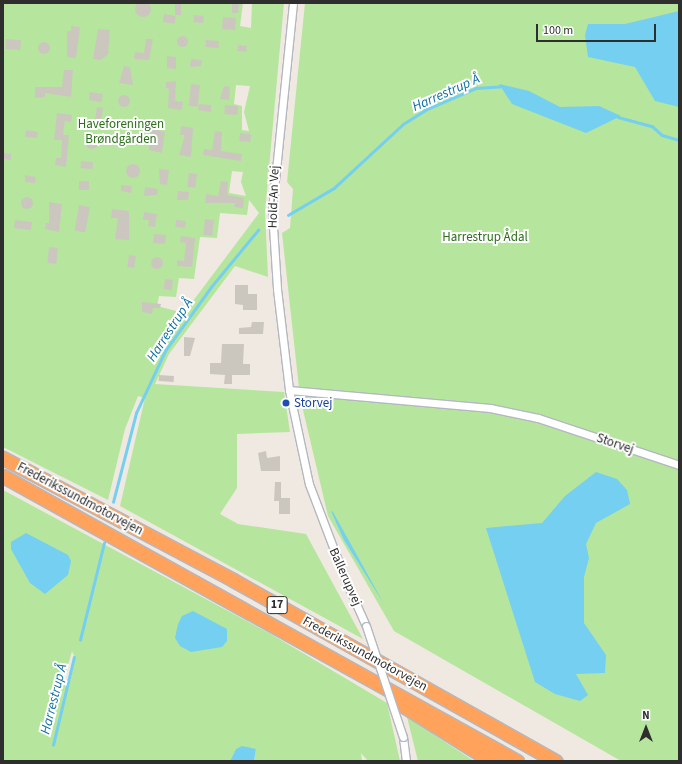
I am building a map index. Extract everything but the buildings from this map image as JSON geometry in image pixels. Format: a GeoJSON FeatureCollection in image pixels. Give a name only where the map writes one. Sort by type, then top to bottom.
{"type":"FeatureCollection","features":[{"type":"Feature","properties":{"kind":"highway","name":"Frederikssundmotorvejen"},"geometry":{"type":"LineString","coordinates":[[3,458],[240,584],[554,760]]}},
{"type":"Feature","properties":{"kind":"highway","name":"Frederikssundmotorvejen"},"geometry":{"type":"LineString","coordinates":[[3,476],[342,662],[517,761]]}},
{"type":"Feature","properties":{"kind":"highway"},"geometry":{"type":"LineString","coordinates":[[342,662],[382,693],[490,761]]}},
{"type":"Feature","properties":{"kind":"street","name":"Hold-An Vej"},"geometry":{"type":"LineString","coordinates":[[289,390],[272,211],[293,3]]}},
{"type":"Feature","properties":{"kind":"street","name":"Storvej"},"geometry":{"type":"LineString","coordinates":[[289,390],[490,408],[538,418],[679,465]]}},
{"type":"Feature","properties":{"kind":"street","name":"Ballerupvej"},"geometry":{"type":"LineString","coordinates":[[289,390],[310,489],[366,626],[402,738],[406,761]]}},
{"type":"Feature","properties":{"kind":"green space","name":"Haveforeningen Brøndgården"},"geometry":{"type":"Polygon","coordinates":[[[3,3],[243,3],[240,26],[251,28],[252,3],[284,3],[265,212],[268,277],[235,266],[169,354],[155,384],[284,392],[290,432],[237,434],[237,488],[220,514],[238,524],[306,534],[363,639],[120,506],[145,398],[138,396],[125,429],[108,500],[3,447],[3,3]],[[236,85],[234,104],[242,106],[242,130],[249,131],[244,112],[250,86],[236,85]],[[232,171],[229,193],[246,196],[241,182],[243,172],[232,171]],[[249,200],[247,215],[220,213],[217,238],[200,237],[194,279],[179,278],[176,297],[159,296],[157,306],[184,313],[259,213],[249,200]]]}},
{"type":"Feature","properties":{"kind":"green space","name":"Harrestrup Ådal"},"geometry":{"type":"Polygon","coordinates":[[[305,3],[679,3],[679,761],[621,761],[394,631],[328,516],[300,397],[282,233],[290,228],[293,189],[287,182],[305,3]]]}},
{"type":"Feature","properties":{"kind":"green space"},"geometry":{"type":"Polygon","coordinates":[[[3,490],[269,633],[387,703],[400,761],[368,761],[361,753],[362,761],[254,761],[256,749],[236,749],[230,761],[3,761],[3,490]],[[72,651],[63,684],[70,682],[75,658],[72,651]]]}},
{"type":"Feature","properties":{"kind":"green space"},"geometry":{"type":"Polygon","coordinates":[[[407,717],[474,761],[418,761],[407,717]]]}},
{"type":"Feature","properties":{"kind":"water"},"geometry":{"type":"Polygon","coordinates":[[[679,11],[679,107],[655,101],[635,67],[588,57],[585,35],[588,24],[625,24],[679,11]]]}},
{"type":"Feature","properties":{"kind":"water"},"geometry":{"type":"Polygon","coordinates":[[[499,84],[529,91],[560,107],[599,106],[621,116],[586,133],[512,104],[499,84]]]}},
{"type":"Feature","properties":{"kind":"water"},"geometry":{"type":"Polygon","coordinates":[[[596,472],[617,479],[627,490],[630,504],[596,523],[586,544],[589,558],[584,577],[584,623],[606,655],[605,673],[576,674],[588,695],[580,701],[555,694],[535,682],[486,528],[542,523],[565,496],[596,472]]]}},
{"type":"Feature","properties":{"kind":"water"},"geometry":{"type":"Polygon","coordinates":[[[331,511],[333,512],[384,604],[344,540],[331,511]]]}},
{"type":"Feature","properties":{"kind":"water"},"geometry":{"type":"Polygon","coordinates":[[[26,533],[68,555],[71,561],[68,575],[45,594],[30,583],[11,549],[11,542],[26,533]]]}},
{"type":"Feature","properties":{"kind":"water"},"geometry":{"type":"Polygon","coordinates":[[[193,611],[227,629],[227,641],[222,647],[191,652],[180,646],[175,638],[178,624],[182,616],[193,611]]]}},
{"type":"Feature","properties":{"kind":"water"},"geometry":{"type":"Polygon","coordinates":[[[242,746],[256,749],[254,761],[230,761],[236,749],[242,746]]]}},
{"type":"Feature","properties":{"kind":"waterway","name":"Harrestrup Å"},"geometry":{"type":"LineString","coordinates":[[288,215],[334,188],[403,124],[425,110],[476,88],[502,86]]}},
{"type":"Feature","properties":{"kind":"waterway","name":"Harrestrup Å"},"geometry":{"type":"LineString","coordinates":[[618,117],[652,126],[662,135],[679,140]]}},
{"type":"Feature","properties":{"kind":"waterway","name":"Harrestrup Å"},"geometry":{"type":"LineString","coordinates":[[113,502],[136,413],[165,351],[211,287],[258,230]]}},
{"type":"Feature","properties":{"kind":"waterway","name":"Harrestrup Å"},"geometry":{"type":"LineString","coordinates":[[80,640],[104,543]]}},
{"type":"Feature","properties":{"kind":"waterway","name":"Harrestrup Å"},"geometry":{"type":"LineString","coordinates":[[53,745],[74,657]]}},
{"type":"Feature","properties":{"kind":"place","name":"Storvej"},"geometry":{"type":"Point","coordinates":[286,403]}}]}
